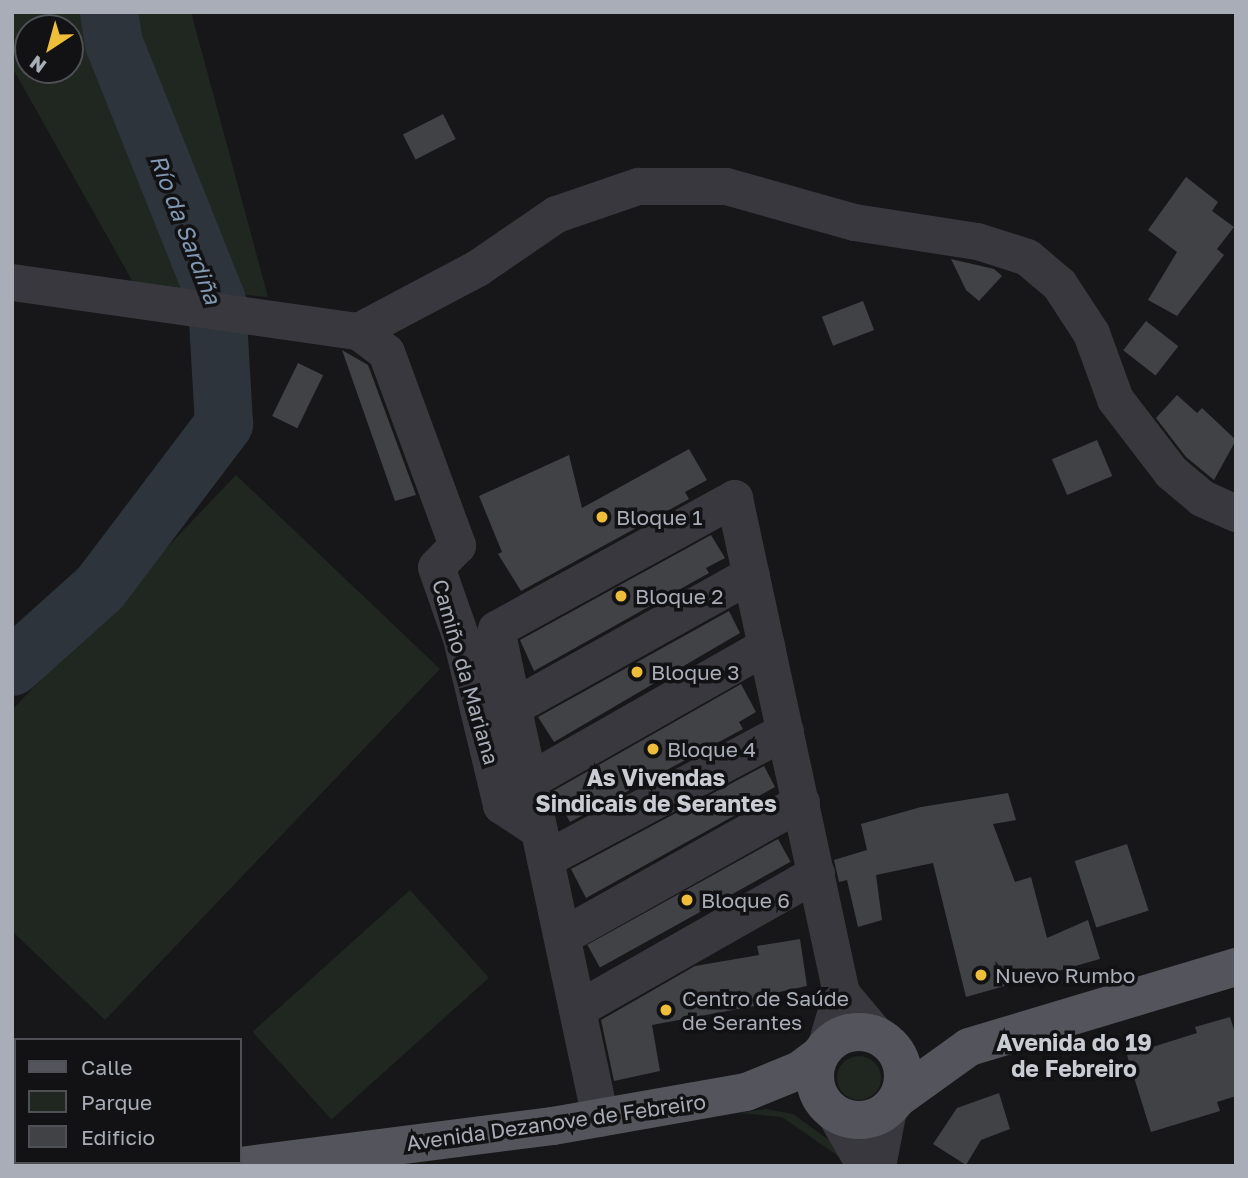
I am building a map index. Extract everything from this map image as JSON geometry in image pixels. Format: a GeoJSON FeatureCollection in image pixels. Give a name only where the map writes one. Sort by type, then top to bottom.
{"type":"FeatureCollection","features":[{"type":"Feature","properties":{"kind":"main road"},"geometry":{"type":"LineString","coordinates":[[969,1047],[883,1040],[849,1033],[822,1052],[816,1082],[831,1110],[862,1120],[893,1104],[969,1047],[1236,967]]}},
{"type":"Feature","properties":{"kind":"main road"},"geometry":{"type":"LineString","coordinates":[[883,1040],[903,1069],[893,1104]]}},
{"type":"Feature","properties":{"kind":"main road","name":"Avenida Dezanove de Febreiro"},"geometry":{"type":"LineString","coordinates":[[240,1166],[397,1156],[746,1092],[800,1070],[822,1052]]}},
{"type":"Feature","properties":{"kind":"main road","name":"Avenida Dezanove de Febreiro"},"geometry":{"type":"LineString","coordinates":[[746,1092],[831,1110]]}},
{"type":"Feature","properties":{"kind":"street"},"geometry":{"type":"LineString","coordinates":[[358,331],[477,268],[556,214],[638,186],[726,186],[854,222],[976,242],[1027,257],[1059,284],[1091,333],[1115,398],[1171,472],[1202,498],[1236,513]]}},
{"type":"Feature","properties":{"kind":"street","name":"Camiño da Mariana"},"geometry":{"type":"LineString","coordinates":[[12,282],[358,331],[386,352],[457,544],[436,568],[461,638],[501,805],[542,845]]}},
{"type":"Feature","properties":{"kind":"street"},"geometry":{"type":"LineString","coordinates":[[600,1118],[496,629],[734,498],[841,993],[822,1052]]}},
{"type":"Feature","properties":{"kind":"street"},"geometry":{"type":"LineString","coordinates":[[514,706],[751,574]]}},
{"type":"Feature","properties":{"kind":"street"},"geometry":{"type":"LineString","coordinates":[[528,781],[766,646]]}},
{"type":"Feature","properties":{"kind":"street"},"geometry":{"type":"LineString","coordinates":[[542,845],[785,731]]}},
{"type":"Feature","properties":{"kind":"street"},"geometry":{"type":"LineString","coordinates":[[562,936],[801,802]]}},
{"type":"Feature","properties":{"kind":"street"},"geometry":{"type":"LineString","coordinates":[[577,1009],[816,873]]}},
{"type":"Feature","properties":{"kind":"street"},"geometry":{"type":"LineString","coordinates":[[841,993],[883,1040]]}},
{"type":"Feature","properties":{"kind":"street"},"geometry":{"type":"LineString","coordinates":[[877,1166],[893,1104]]}},
{"type":"Feature","properties":{"kind":"street"},"geometry":{"type":"LineString","coordinates":[[831,1110],[866,1166]]}},
{"type":"Feature","properties":{"kind":"green space"},"geometry":{"type":"Polygon","coordinates":[[[12,12],[191,12],[268,297],[134,284],[22,84],[84,84],[84,14],[14,14],[14,71],[12,12]]]}},
{"type":"Feature","properties":{"kind":"green space"},"geometry":{"type":"Polygon","coordinates":[[[236,475],[440,669],[105,1020],[12,931],[12,710],[236,475]]]}},
{"type":"Feature","properties":{"kind":"green space"},"geometry":{"type":"Polygon","coordinates":[[[410,890],[489,978],[331,1120],[252,1032],[410,890]]]}},
{"type":"Feature","properties":{"kind":"green space"},"geometry":{"type":"Polygon","coordinates":[[[859,1056],[875,1062],[881,1078],[875,1094],[859,1100],[843,1094],[837,1078],[843,1062],[859,1056]]]}},
{"type":"Feature","properties":{"kind":"green space"},"geometry":{"type":"Polygon","coordinates":[[[766,1109],[793,1114],[847,1153],[841,1158],[782,1117],[739,1113],[766,1109]]]}},
{"type":"Feature","properties":{"kind":"building"},"geometry":{"type":"Polygon","coordinates":[[[443,114],[456,139],[416,159],[403,134],[443,114]]]}},
{"type":"Feature","properties":{"kind":"building"},"geometry":{"type":"Polygon","coordinates":[[[1186,177],[1218,202],[1212,211],[1234,227],[1217,249],[1224,255],[1177,316],[1148,300],[1177,252],[1148,230],[1186,177]]]}},
{"type":"Feature","properties":{"kind":"building"},"geometry":{"type":"Polygon","coordinates":[[[951,259],[994,269],[1002,276],[979,301],[966,290],[951,259]]]}},
{"type":"Feature","properties":{"kind":"building"},"geometry":{"type":"Polygon","coordinates":[[[863,301],[874,330],[833,346],[822,317],[863,301]]]}},
{"type":"Feature","properties":{"kind":"building"},"geometry":{"type":"Polygon","coordinates":[[[1146,321],[1178,346],[1156,375],[1123,350],[1146,321]]]}},
{"type":"Feature","properties":{"kind":"building"},"geometry":{"type":"Polygon","coordinates":[[[342,350],[368,365],[416,495],[395,501],[342,350]]]}},
{"type":"Feature","properties":{"kind":"building"},"geometry":{"type":"Polygon","coordinates":[[[298,363],[323,375],[297,428],[272,416],[298,363]]]}},
{"type":"Feature","properties":{"kind":"building"},"geometry":{"type":"Polygon","coordinates":[[[1177,395],[1197,413],[1202,408],[1236,440],[1214,480],[1186,457],[1156,418],[1177,395]]]}},
{"type":"Feature","properties":{"kind":"building"},"geometry":{"type":"Polygon","coordinates":[[[1097,440],[1112,476],[1067,495],[1052,459],[1097,440]]]}},
{"type":"Feature","properties":{"kind":"building"},"geometry":{"type":"Polygon","coordinates":[[[689,449],[707,480],[685,492],[689,499],[521,591],[498,554],[502,552],[479,496],[569,455],[582,508],[689,449]]]}},
{"type":"Feature","properties":{"kind":"building","name":"Bloque 2"},"geometry":{"type":"Polygon","coordinates":[[[711,535],[725,558],[706,568],[709,573],[534,671],[520,640],[711,535]]]}},
{"type":"Feature","properties":{"kind":"building","name":"Bloque 3"},"geometry":{"type":"Polygon","coordinates":[[[729,611],[740,633],[554,742],[538,717],[729,611]]]}},
{"type":"Feature","properties":{"kind":"building","name":"Bloque 4"},"geometry":{"type":"Polygon","coordinates":[[[741,684],[756,712],[739,722],[743,729],[570,822],[553,791],[741,684]]]}},
{"type":"Feature","properties":{"kind":"building"},"geometry":{"type":"Polygon","coordinates":[[[764,766],[775,787],[757,797],[759,802],[586,898],[571,869],[764,766]]]}},
{"type":"Feature","properties":{"kind":"building"},"geometry":{"type":"Polygon","coordinates":[[[1008,793],[1016,820],[993,824],[1015,882],[1031,877],[1047,938],[1088,920],[1100,959],[966,997],[933,863],[876,875],[882,920],[858,927],[847,880],[839,882],[834,860],[867,850],[861,824],[921,807],[1008,793]]]}},
{"type":"Feature","properties":{"kind":"building","name":"Bloque 6"},"geometry":{"type":"Polygon","coordinates":[[[778,839],[791,862],[600,967],[587,945],[778,839]]]}},
{"type":"Feature","properties":{"kind":"building"},"geometry":{"type":"Polygon","coordinates":[[[1127,844],[1149,911],[1096,928],[1075,861],[1127,844]]]}},
{"type":"Feature","properties":{"kind":"building","name":"Centro de Saúde de Serantes"},"geometry":{"type":"Polygon","coordinates":[[[800,939],[807,986],[779,992],[781,1001],[652,1025],[660,1071],[614,1081],[601,1020],[695,966],[759,955],[757,946],[800,939]]]}},
{"type":"Feature","properties":{"kind":"building"},"geometry":{"type":"Polygon","coordinates":[[[1230,1017],[1236,1036],[1236,1096],[1217,1102],[1220,1111],[1151,1132],[1127,1055],[1197,1033],[1195,1027],[1230,1017]]]}},
{"type":"Feature","properties":{"kind":"building"},"geometry":{"type":"Polygon","coordinates":[[[999,1093],[1010,1129],[981,1140],[966,1165],[933,1144],[957,1108],[999,1093]]]}},
{"type":"Feature","properties":{"kind":"waterway","name":"Río da Sardiña"},"geometry":{"type":"LineString","coordinates":[[12,667],[100,588],[224,424],[217,301],[114,44],[109,12]]}},
{"type":"Feature","properties":{"kind":"place","name":"Bloque 1"},"geometry":{"type":"Point","coordinates":[602,517]}},
{"type":"Feature","properties":{"kind":"place","name":"Bloque 2"},"geometry":{"type":"Point","coordinates":[621,596]}},
{"type":"Feature","properties":{"kind":"place","name":"Bloque 3"},"geometry":{"type":"Point","coordinates":[637,672]}},
{"type":"Feature","properties":{"kind":"place","name":"Bloque 4"},"geometry":{"type":"Point","coordinates":[653,749]}},
{"type":"Feature","properties":{"kind":"place","name":"Bloque 6"},"geometry":{"type":"Point","coordinates":[687,900]}},
{"type":"Feature","properties":{"kind":"place","name":"Nuevo Rumbo"},"geometry":{"type":"Point","coordinates":[981,975]}},
{"type":"Feature","properties":{"kind":"place","name":"Centro de Saúde de Serantes"},"geometry":{"type":"Point","coordinates":[666,1010]}},
{"type":"Feature","properties":{"kind":"district","name":"As Vivendas Sindicais de Serantes"},"geometry":{"type":"Point","coordinates":[656,790]}},
{"type":"Feature","properties":{"kind":"district","name":"Avenida do 19 de Febreiro"},"geometry":{"type":"Point","coordinates":[1074,1055]}}]}
